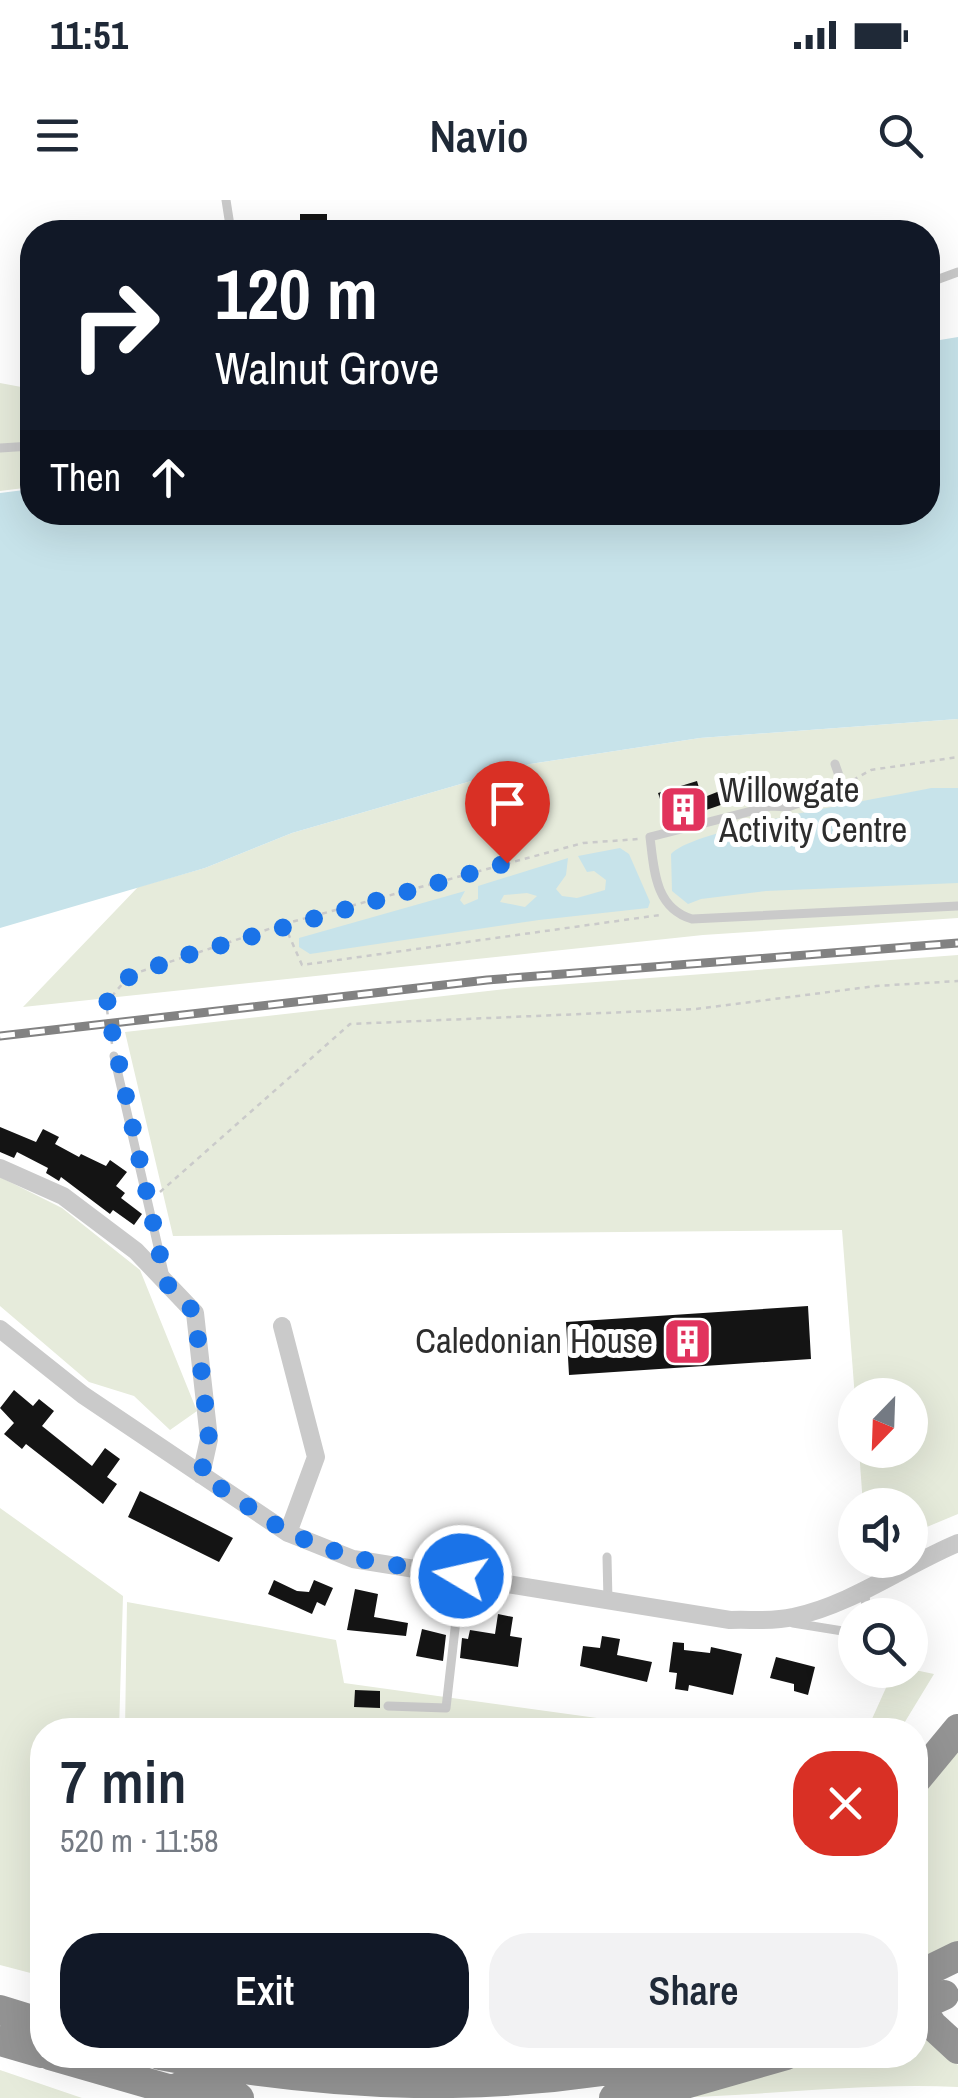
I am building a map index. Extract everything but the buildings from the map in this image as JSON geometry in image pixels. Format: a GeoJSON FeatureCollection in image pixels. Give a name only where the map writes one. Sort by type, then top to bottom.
{"type":"FeatureCollection","features":[{"type":"Feature","properties":{"kind":"highway"},"geometry":{"type":"LineString","coordinates":[[928,1752],[958,1718]]}},
{"type":"Feature","properties":{"kind":"highway"},"geometry":{"type":"LineString","coordinates":[[928,1755],[958,1729]]}},
{"type":"Feature","properties":{"kind":"highway"},"geometry":{"type":"LineString","coordinates":[[937,1981],[932,2025],[958,2049]]}},
{"type":"Feature","properties":{"kind":"highway"},"geometry":{"type":"LineString","coordinates":[[0,2010],[30,2020]]}},
{"type":"Feature","properties":{"kind":"highway"},"geometry":{"type":"LineString","coordinates":[[0,2041],[30,2050]]}},
{"type":"Feature","properties":{"kind":"highway"},"geometry":{"type":"LineString","coordinates":[[98,2068],[199,2098]]}},
{"type":"Feature","properties":{"kind":"highway"},"geometry":{"type":"LineString","coordinates":[[240,2068],[296,2077],[434,2087],[560,2078],[616,2068]]}},
{"type":"Feature","properties":{"kind":"highway"},"geometry":{"type":"LineString","coordinates":[[614,2098],[671,2088],[741,2068]]}},
{"type":"Feature","properties":{"kind":"highway"},"geometry":{"type":"LineString","coordinates":[[113,2072],[240,2098]]}},
{"type":"Feature","properties":{"kind":"street"},"geometry":{"type":"LineString","coordinates":[[0,1168],[63,1196],[136,1251],[195,1313],[209,1439],[201,1475]]}},
{"type":"Feature","properties":{"kind":"street"},"geometry":{"type":"LineString","coordinates":[[282,1326],[316,1457],[288,1533]]}},
{"type":"Feature","properties":{"kind":"street"},"geometry":{"type":"LineString","coordinates":[[0,1329],[82,1395],[288,1533],[353,1558],[730,1620],[793,1618],[846,1600],[904,1566],[958,1544]]}},
{"type":"Feature","properties":{"kind":"lane"},"geometry":{"type":"LineString","coordinates":[[835,764],[843,787],[788,807],[771,806],[650,837],[656,882],[677,913],[692,919],[958,906]]}},
{"type":"Feature","properties":{"kind":"lane"},"geometry":{"type":"LineString","coordinates":[[114,1056],[166,1283]]}},
{"type":"Feature","properties":{"kind":"lane"},"geometry":{"type":"LineString","coordinates":[[607,1557],[608,1600]]}},
{"type":"Feature","properties":{"kind":"lane"},"geometry":{"type":"LineString","coordinates":[[388,1706],[446,1708],[461,1576]]}},
{"type":"Feature","properties":{"kind":"lane"},"geometry":{"type":"LineString","coordinates":[[865,1588],[865,1598]]}},
{"type":"Feature","properties":{"kind":"lane"},"geometry":{"type":"LineString","coordinates":[[765,1619],[838,1630]]}},
{"type":"Feature","properties":{"kind":"path"},"geometry":{"type":"LineString","coordinates":[[843,787],[871,770],[958,757]]}},
{"type":"Feature","properties":{"kind":"path"},"geometry":{"type":"LineString","coordinates":[[114,1056],[106,1003],[130,976],[284,924],[582,843],[650,837]]}},
{"type":"Feature","properties":{"kind":"path"},"geometry":{"type":"LineString","coordinates":[[284,924],[302,966],[677,913]]}},
{"type":"Feature","properties":{"kind":"path"},"geometry":{"type":"LineString","coordinates":[[148,1203],[350,1024],[696,1010],[876,986],[958,981]]}},
{"type":"Feature","properties":{"kind":"green space"},"geometry":{"type":"Polygon","coordinates":[[[0,383],[20,387],[20,488],[0,491],[0,383]]]}},
{"type":"Feature","properties":{"kind":"green space"},"geometry":{"type":"Polygon","coordinates":[[[958,719],[958,918],[703,935],[23,1007],[138,887],[205,868],[292,833],[530,764],[700,738],[958,719]]]}},
{"type":"Feature","properties":{"kind":"green space"},"geometry":{"type":"Polygon","coordinates":[[[958,955],[958,1514],[928,1526],[928,1488],[862,1488],[860,1468],[928,1468],[928,1378],[853,1378],[842,1230],[173,1236],[125,1032],[515,988],[958,955]]]}},
{"type":"Feature","properties":{"kind":"green space"},"geometry":{"type":"Polygon","coordinates":[[[0,1177],[62,1208],[140,1270],[197,1411],[170,1430],[134,1396],[89,1382],[0,1306],[0,1177]]]}},
{"type":"Feature","properties":{"kind":"green space"},"geometry":{"type":"Polygon","coordinates":[[[0,1508],[123,1596],[119,1718],[30,1718],[30,1973],[0,1965],[0,1508]]]}},
{"type":"Feature","properties":{"kind":"green space"},"geometry":{"type":"Polygon","coordinates":[[[127,1602],[336,1640],[344,1683],[597,1718],[125,1718],[127,1602]]]}},
{"type":"Feature","properties":{"kind":"green space"},"geometry":{"type":"Polygon","coordinates":[[[886,1688],[926,1688],[907,1718],[872,1718],[886,1688]]]}},
{"type":"Feature","properties":{"kind":"green space"},"geometry":{"type":"Polygon","coordinates":[[[958,1734],[958,1944],[928,1957],[928,1777],[958,1734]]]}},
{"type":"Feature","properties":{"kind":"green space"},"geometry":{"type":"Polygon","coordinates":[[[928,2040],[958,2065],[958,2087],[648,2098],[717,2089],[782,2068],[928,2068],[928,2040]]]}},
{"type":"Feature","properties":{"kind":"green space"},"geometry":{"type":"Polygon","coordinates":[[[445,2068],[514,2068],[430,2081],[445,2068]]]}},
{"type":"Feature","properties":{"kind":"green space"},"geometry":{"type":"Polygon","coordinates":[[[0,2070],[82,2098],[0,2098],[0,2070]]]}},
{"type":"Feature","properties":{"kind":"water"},"geometry":{"type":"Polygon","coordinates":[[[958,337],[958,719],[700,738],[530,764],[292,833],[205,868],[0,928],[0,493],[20,490],[20,525],[940,525],[940,340],[958,337]]]}},
{"type":"Feature","properties":{"kind":"water"},"geometry":{"type":"Polygon","coordinates":[[[931,788],[958,788],[958,883],[766,891],[688,904],[672,891],[671,854],[687,844],[751,824],[931,788]]]}},
{"type":"Feature","properties":{"kind":"water"},"geometry":{"type":"Polygon","coordinates":[[[620,848],[629,854],[650,902],[648,908],[310,954],[299,947],[299,938],[465,891],[460,900],[464,905],[478,899],[478,886],[568,858],[566,875],[556,889],[562,896],[577,898],[605,890],[606,880],[594,871],[587,872],[578,856],[620,848]],[[504,895],[500,902],[525,907],[537,896],[504,895]]]}},
{"type":"Feature","properties":{"kind":"railway"},"geometry":{"type":"LineString","coordinates":[[0,1036],[487,980],[958,943]]}},
{"type":"Feature","properties":{"kind":"place","name":"Willowgate Activity Centre"},"geometry":{"type":"Point","coordinates":[684,810]}},
{"type":"Feature","properties":{"kind":"place","name":"Caledonian House"},"geometry":{"type":"Point","coordinates":[688,1341]}},
{"type":"Feature","properties":{"kind":"route"},"geometry":{"type":"LineString","coordinates":[[461,1576],[353,1558],[288,1533],[201,1475],[209,1439],[195,1313],[166,1283],[114,1056],[106,1003],[111,992],[130,976],[184,956],[221,948],[284,924],[507,863]]}}]}
